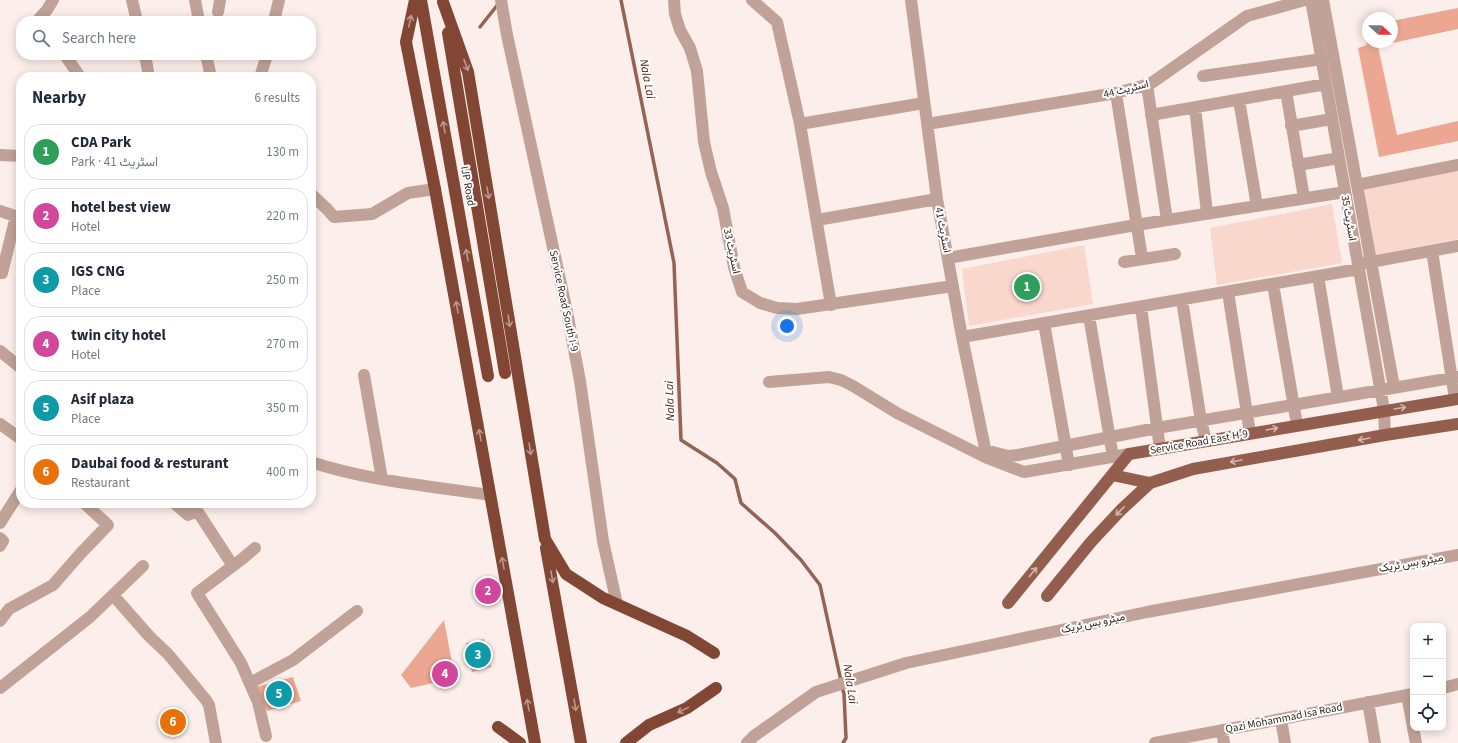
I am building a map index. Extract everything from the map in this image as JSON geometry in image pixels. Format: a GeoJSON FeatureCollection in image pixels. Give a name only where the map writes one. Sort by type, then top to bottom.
{"type":"FeatureCollection","features":[{"type":"Feature","properties":{"kind":"highway"},"geometry":{"type":"LineString","coordinates":[[415,0],[406,42],[435,189],[535,743]]}},
{"type":"Feature","properties":{"kind":"highway","name":"IJP Road"},"geometry":{"type":"LineString","coordinates":[[421,0],[488,376]]}},
{"type":"Feature","properties":{"kind":"highway"},"geometry":{"type":"LineString","coordinates":[[443,1],[468,72],[545,538],[581,743]]}},
{"type":"Feature","properties":{"kind":"highway","name":"IJP Road"},"geometry":{"type":"LineString","coordinates":[[443,1],[505,373]]}},
{"type":"Feature","properties":{"kind":"highway"},"geometry":{"type":"LineString","coordinates":[[545,538],[566,574],[603,598],[687,636],[714,653]]}},
{"type":"Feature","properties":{"kind":"highway"},"geometry":{"type":"LineString","coordinates":[[626,743],[649,725],[687,708],[716,688]]}},
{"type":"Feature","properties":{"kind":"highway"},"geometry":{"type":"LineString","coordinates":[[498,727],[520,743]]}},
{"type":"Feature","properties":{"kind":"main road","name":"Service Road East H-9"},"geometry":{"type":"LineString","coordinates":[[1129,454],[1384,410],[1457,399]]}},
{"type":"Feature","properties":{"kind":"main road"},"geometry":{"type":"LineString","coordinates":[[1047,596],[1091,542],[1121,510],[1150,483],[1193,469],[1385,435],[1458,424]]}},
{"type":"Feature","properties":{"kind":"main road"},"geometry":{"type":"LineString","coordinates":[[1008,602],[1129,454]]}},
{"type":"Feature","properties":{"kind":"main road"},"geometry":{"type":"LineString","coordinates":[[1112,475],[1150,483]]}},
{"type":"Feature","properties":{"kind":"street"},"geometry":{"type":"LineString","coordinates":[[43,16],[53,0]]}},
{"type":"Feature","properties":{"kind":"street"},"geometry":{"type":"LineString","coordinates":[[132,0],[136,16]]}},
{"type":"Feature","properties":{"kind":"street"},"geometry":{"type":"LineString","coordinates":[[195,0],[198,16]]}},
{"type":"Feature","properties":{"kind":"street"},"geometry":{"type":"LineString","coordinates":[[275,16],[279,0]]}},
{"type":"Feature","properties":{"kind":"street","name":"Service Road South I-9"},"geometry":{"type":"LineString","coordinates":[[501,0],[507,36],[567,312],[580,381],[603,541],[617,604]]}},
{"type":"Feature","properties":{"kind":"street","name":"اسٹریٹ 33"},"geometry":{"type":"LineString","coordinates":[[674,0],[674,14],[680,30],[690,48],[697,71],[704,142],[711,172],[723,208],[734,267],[742,292],[760,303],[777,308],[797,309],[953,286]]}},
{"type":"Feature","properties":{"kind":"street"},"geometry":{"type":"LineString","coordinates":[[752,0],[777,22],[800,124],[831,305]]}},
{"type":"Feature","properties":{"kind":"street","name":"اسٹریٹ 41"},"geometry":{"type":"LineString","coordinates":[[911,0],[937,199],[962,337],[986,454]]}},
{"type":"Feature","properties":{"kind":"street","name":"اسٹریٹ 44"},"geometry":{"type":"LineString","coordinates":[[927,124],[1116,93],[1147,85],[1247,16],[1305,0]]}},
{"type":"Feature","properties":{"kind":"street","name":"اسٹریٹ 35"},"geometry":{"type":"LineString","coordinates":[[1311,0],[1384,410],[1385,435]]}},
{"type":"Feature","properties":{"kind":"street"},"geometry":{"type":"LineString","coordinates":[[1324,0],[1394,387]]}},
{"type":"Feature","properties":{"kind":"street"},"geometry":{"type":"LineString","coordinates":[[1203,76],[1322,59]]}},
{"type":"Feature","properties":{"kind":"street"},"geometry":{"type":"LineString","coordinates":[[68,60],[77,72]]}},
{"type":"Feature","properties":{"kind":"street"},"geometry":{"type":"LineString","coordinates":[[145,60],[148,72]]}},
{"type":"Feature","properties":{"kind":"street"},"geometry":{"type":"LineString","coordinates":[[207,60],[210,72]]}},
{"type":"Feature","properties":{"kind":"street"},"geometry":{"type":"LineString","coordinates":[[262,72],[265,60]]}},
{"type":"Feature","properties":{"kind":"street"},"geometry":{"type":"LineString","coordinates":[[1151,115],[1326,84]]}},
{"type":"Feature","properties":{"kind":"street"},"geometry":{"type":"LineString","coordinates":[[1147,85],[1167,220]]}},
{"type":"Feature","properties":{"kind":"street"},"geometry":{"type":"LineString","coordinates":[[1286,91],[1304,198]]}},
{"type":"Feature","properties":{"kind":"street"},"geometry":{"type":"LineString","coordinates":[[1116,93],[1142,258]]}},
{"type":"Feature","properties":{"kind":"street"},"geometry":{"type":"LineString","coordinates":[[1239,100],[1256,206]]}},
{"type":"Feature","properties":{"kind":"street"},"geometry":{"type":"LineString","coordinates":[[800,124],[924,103]]}},
{"type":"Feature","properties":{"kind":"street"},"geometry":{"type":"LineString","coordinates":[[1195,107],[1207,213]]}},
{"type":"Feature","properties":{"kind":"street"},"geometry":{"type":"LineString","coordinates":[[1292,126],[1332,119]]}},
{"type":"Feature","properties":{"kind":"street"},"geometry":{"type":"LineString","coordinates":[[0,155],[16,156]]}},
{"type":"Feature","properties":{"kind":"street"},"geometry":{"type":"LineString","coordinates":[[1298,165],[1339,158]]}},
{"type":"Feature","properties":{"kind":"street"},"geometry":{"type":"LineString","coordinates":[[1357,185],[1458,165]]}},
{"type":"Feature","properties":{"kind":"street"},"geometry":{"type":"LineString","coordinates":[[316,198],[328,209],[334,217],[372,214],[408,193],[435,189]]}},
{"type":"Feature","properties":{"kind":"street"},"geometry":{"type":"LineString","coordinates":[[948,258],[1207,213],[1345,192]]}},
{"type":"Feature","properties":{"kind":"street"},"geometry":{"type":"LineString","coordinates":[[817,220],[937,199]]}},
{"type":"Feature","properties":{"kind":"street"},"geometry":{"type":"LineString","coordinates":[[0,211],[16,216]]}},
{"type":"Feature","properties":{"kind":"street"},"geometry":{"type":"LineString","coordinates":[[0,273],[2,274],[16,227]]}},
{"type":"Feature","properties":{"kind":"street"},"geometry":{"type":"LineString","coordinates":[[962,337],[1318,276],[1358,267],[1372,262],[1458,246]]}},
{"type":"Feature","properties":{"kind":"street"},"geometry":{"type":"LineString","coordinates":[[1432,251],[1455,377],[1457,399]]}},
{"type":"Feature","properties":{"kind":"street"},"geometry":{"type":"LineString","coordinates":[[1124,262],[1174,254]]}},
{"type":"Feature","properties":{"kind":"street"},"geometry":{"type":"LineString","coordinates":[[1318,276],[1338,397]]}},
{"type":"Feature","properties":{"kind":"street"},"geometry":{"type":"LineString","coordinates":[[1273,284],[1297,425]]}},
{"type":"Feature","properties":{"kind":"street"},"geometry":{"type":"LineString","coordinates":[[1228,292],[1250,433]]}},
{"type":"Feature","properties":{"kind":"street"},"geometry":{"type":"LineString","coordinates":[[1182,300],[1201,421],[1206,441]]}},
{"type":"Feature","properties":{"kind":"street"},"geometry":{"type":"LineString","coordinates":[[1141,307],[1160,449]]}},
{"type":"Feature","properties":{"kind":"street"},"geometry":{"type":"LineString","coordinates":[[1089,316],[1113,457]]}},
{"type":"Feature","properties":{"kind":"street"},"geometry":{"type":"LineString","coordinates":[[1044,323],[1065,446],[1070,465]]}},
{"type":"Feature","properties":{"kind":"street"},"geometry":{"type":"LineString","coordinates":[[0,351],[16,364]]}},
{"type":"Feature","properties":{"kind":"street"},"geometry":{"type":"LineString","coordinates":[[364,375],[382,479]]}},
{"type":"Feature","properties":{"kind":"street"},"geometry":{"type":"LineString","coordinates":[[769,382],[829,377],[841,380],[897,412],[1024,472],[1129,454]]}},
{"type":"Feature","properties":{"kind":"street"},"geometry":{"type":"LineString","coordinates":[[986,454],[1008,456],[1018,455],[1157,428],[1455,377]]}},
{"type":"Feature","properties":{"kind":"street"},"geometry":{"type":"LineString","coordinates":[[0,424],[16,435]]}},
{"type":"Feature","properties":{"kind":"street"},"geometry":{"type":"LineString","coordinates":[[316,464],[336,470],[382,479],[490,495]]}},
{"type":"Feature","properties":{"kind":"street"},"geometry":{"type":"LineString","coordinates":[[0,523],[16,498]]}},
{"type":"Feature","properties":{"kind":"street"},"geometry":{"type":"LineString","coordinates":[[0,620],[9,609],[53,585],[108,525],[89,508]]}},
{"type":"Feature","properties":{"kind":"street"},"geometry":{"type":"LineString","coordinates":[[180,508],[188,515],[198,512],[233,566]]}},
{"type":"Feature","properties":{"kind":"street"},"geometry":{"type":"LineString","coordinates":[[0,538],[3,541],[0,546]]}},
{"type":"Feature","properties":{"kind":"street"},"geometry":{"type":"LineString","coordinates":[[255,548],[197,593],[241,663],[258,702],[266,736]]}},
{"type":"Feature","properties":{"kind":"street","name":"میٹرو بس ٹریک"},"geometry":{"type":"LineString","coordinates":[[747,743],[754,736],[816,692],[906,663],[1147,612],[1458,555]]}},
{"type":"Feature","properties":{"kind":"street"},"geometry":{"type":"LineString","coordinates":[[0,688],[90,617],[143,566]]}},
{"type":"Feature","properties":{"kind":"street"},"geometry":{"type":"LineString","coordinates":[[113,595],[149,636],[168,654],[206,700],[209,705],[216,743]]}},
{"type":"Feature","properties":{"kind":"street"},"geometry":{"type":"LineString","coordinates":[[250,683],[293,660],[357,611]]}},
{"type":"Feature","properties":{"kind":"street"},"geometry":{"type":"LineString","coordinates":[[1446,687],[1458,684]]}},
{"type":"Feature","properties":{"kind":"street","name":"Qazi Mohammad Isa Road"},"geometry":{"type":"LineString","coordinates":[[1155,743],[1410,695]]}},
{"type":"Feature","properties":{"kind":"street"},"geometry":{"type":"LineString","coordinates":[[1368,702],[1375,743]]}},
{"type":"Feature","properties":{"kind":"street"},"geometry":{"type":"LineString","coordinates":[[1281,719],[1285,743]]}},
{"type":"Feature","properties":{"kind":"street"},"geometry":{"type":"LineString","coordinates":[[1222,730],[1224,743]]}},
{"type":"Feature","properties":{"kind":"street"},"geometry":{"type":"LineString","coordinates":[[1414,731],[1416,743]]}},
{"type":"Feature","properties":{"kind":"shaded area"},"geometry":{"type":"Polygon","coordinates":[[[1458,171],[1458,239],[1363,257],[1355,192],[1458,171]]]}},
{"type":"Feature","properties":{"kind":"shaded area"},"geometry":{"type":"Polygon","coordinates":[[[1332,204],[1342,263],[1217,285],[1210,228],[1332,204]]]}},
{"type":"Feature","properties":{"kind":"shaded area"},"geometry":{"type":"Polygon","coordinates":[[[1084,245],[1093,304],[969,326],[962,269],[1084,245]]]}},
{"type":"Feature","properties":{"kind":"building"},"geometry":{"type":"Polygon","coordinates":[[[1458,8],[1458,29],[1398,42],[1398,20],[1458,8]]]}},
{"type":"Feature","properties":{"kind":"building"},"geometry":{"type":"Polygon","coordinates":[[[1362,47],[1362,48],[1378,48],[1397,135],[1458,121],[1458,141],[1379,157],[1358,48],[1362,47]]]}},
{"type":"Feature","properties":{"kind":"building"},"geometry":{"type":"Polygon","coordinates":[[[444,620],[455,678],[411,688],[401,675],[444,620]]]}},
{"type":"Feature","properties":{"kind":"building"},"geometry":{"type":"Polygon","coordinates":[[[484,639],[491,667],[472,672],[466,643],[484,639]]]}},
{"type":"Feature","properties":{"kind":"building"},"geometry":{"type":"Polygon","coordinates":[[[293,677],[301,701],[267,711],[256,687],[293,677]]]}},
{"type":"Feature","properties":{"kind":"waterway","name":"Nala Lai"},"geometry":{"type":"LineString","coordinates":[[621,0],[674,263],[681,440],[717,463],[735,479],[741,503],[775,533],[801,560],[820,585],[841,681]]}},
{"type":"Feature","properties":{"kind":"waterway","name":"Nala Lai"},"geometry":{"type":"LineString","coordinates":[[480,27],[499,3]]}},
{"type":"Feature","properties":{"kind":"waterway","name":"Nala Lai"},"geometry":{"type":"LineString","coordinates":[[842,687],[844,694],[846,738],[843,743]]}},
{"type":"Feature","properties":{"kind":"place","name":"CDA Park"},"geometry":{"type":"Point","coordinates":[1027,287]}},
{"type":"Feature","properties":{"kind":"place","name":"hotel best view"},"geometry":{"type":"Point","coordinates":[488,591]}},
{"type":"Feature","properties":{"kind":"place","name":"IGS CNG"},"geometry":{"type":"Point","coordinates":[478,655]}},
{"type":"Feature","properties":{"kind":"place","name":"twin city hotel"},"geometry":{"type":"Point","coordinates":[445,674]}},
{"type":"Feature","properties":{"kind":"place","name":"Asif plaza"},"geometry":{"type":"Point","coordinates":[279,694]}},
{"type":"Feature","properties":{"kind":"place","name":"Daubai food & resturant"},"geometry":{"type":"Point","coordinates":[173,722]}}]}
